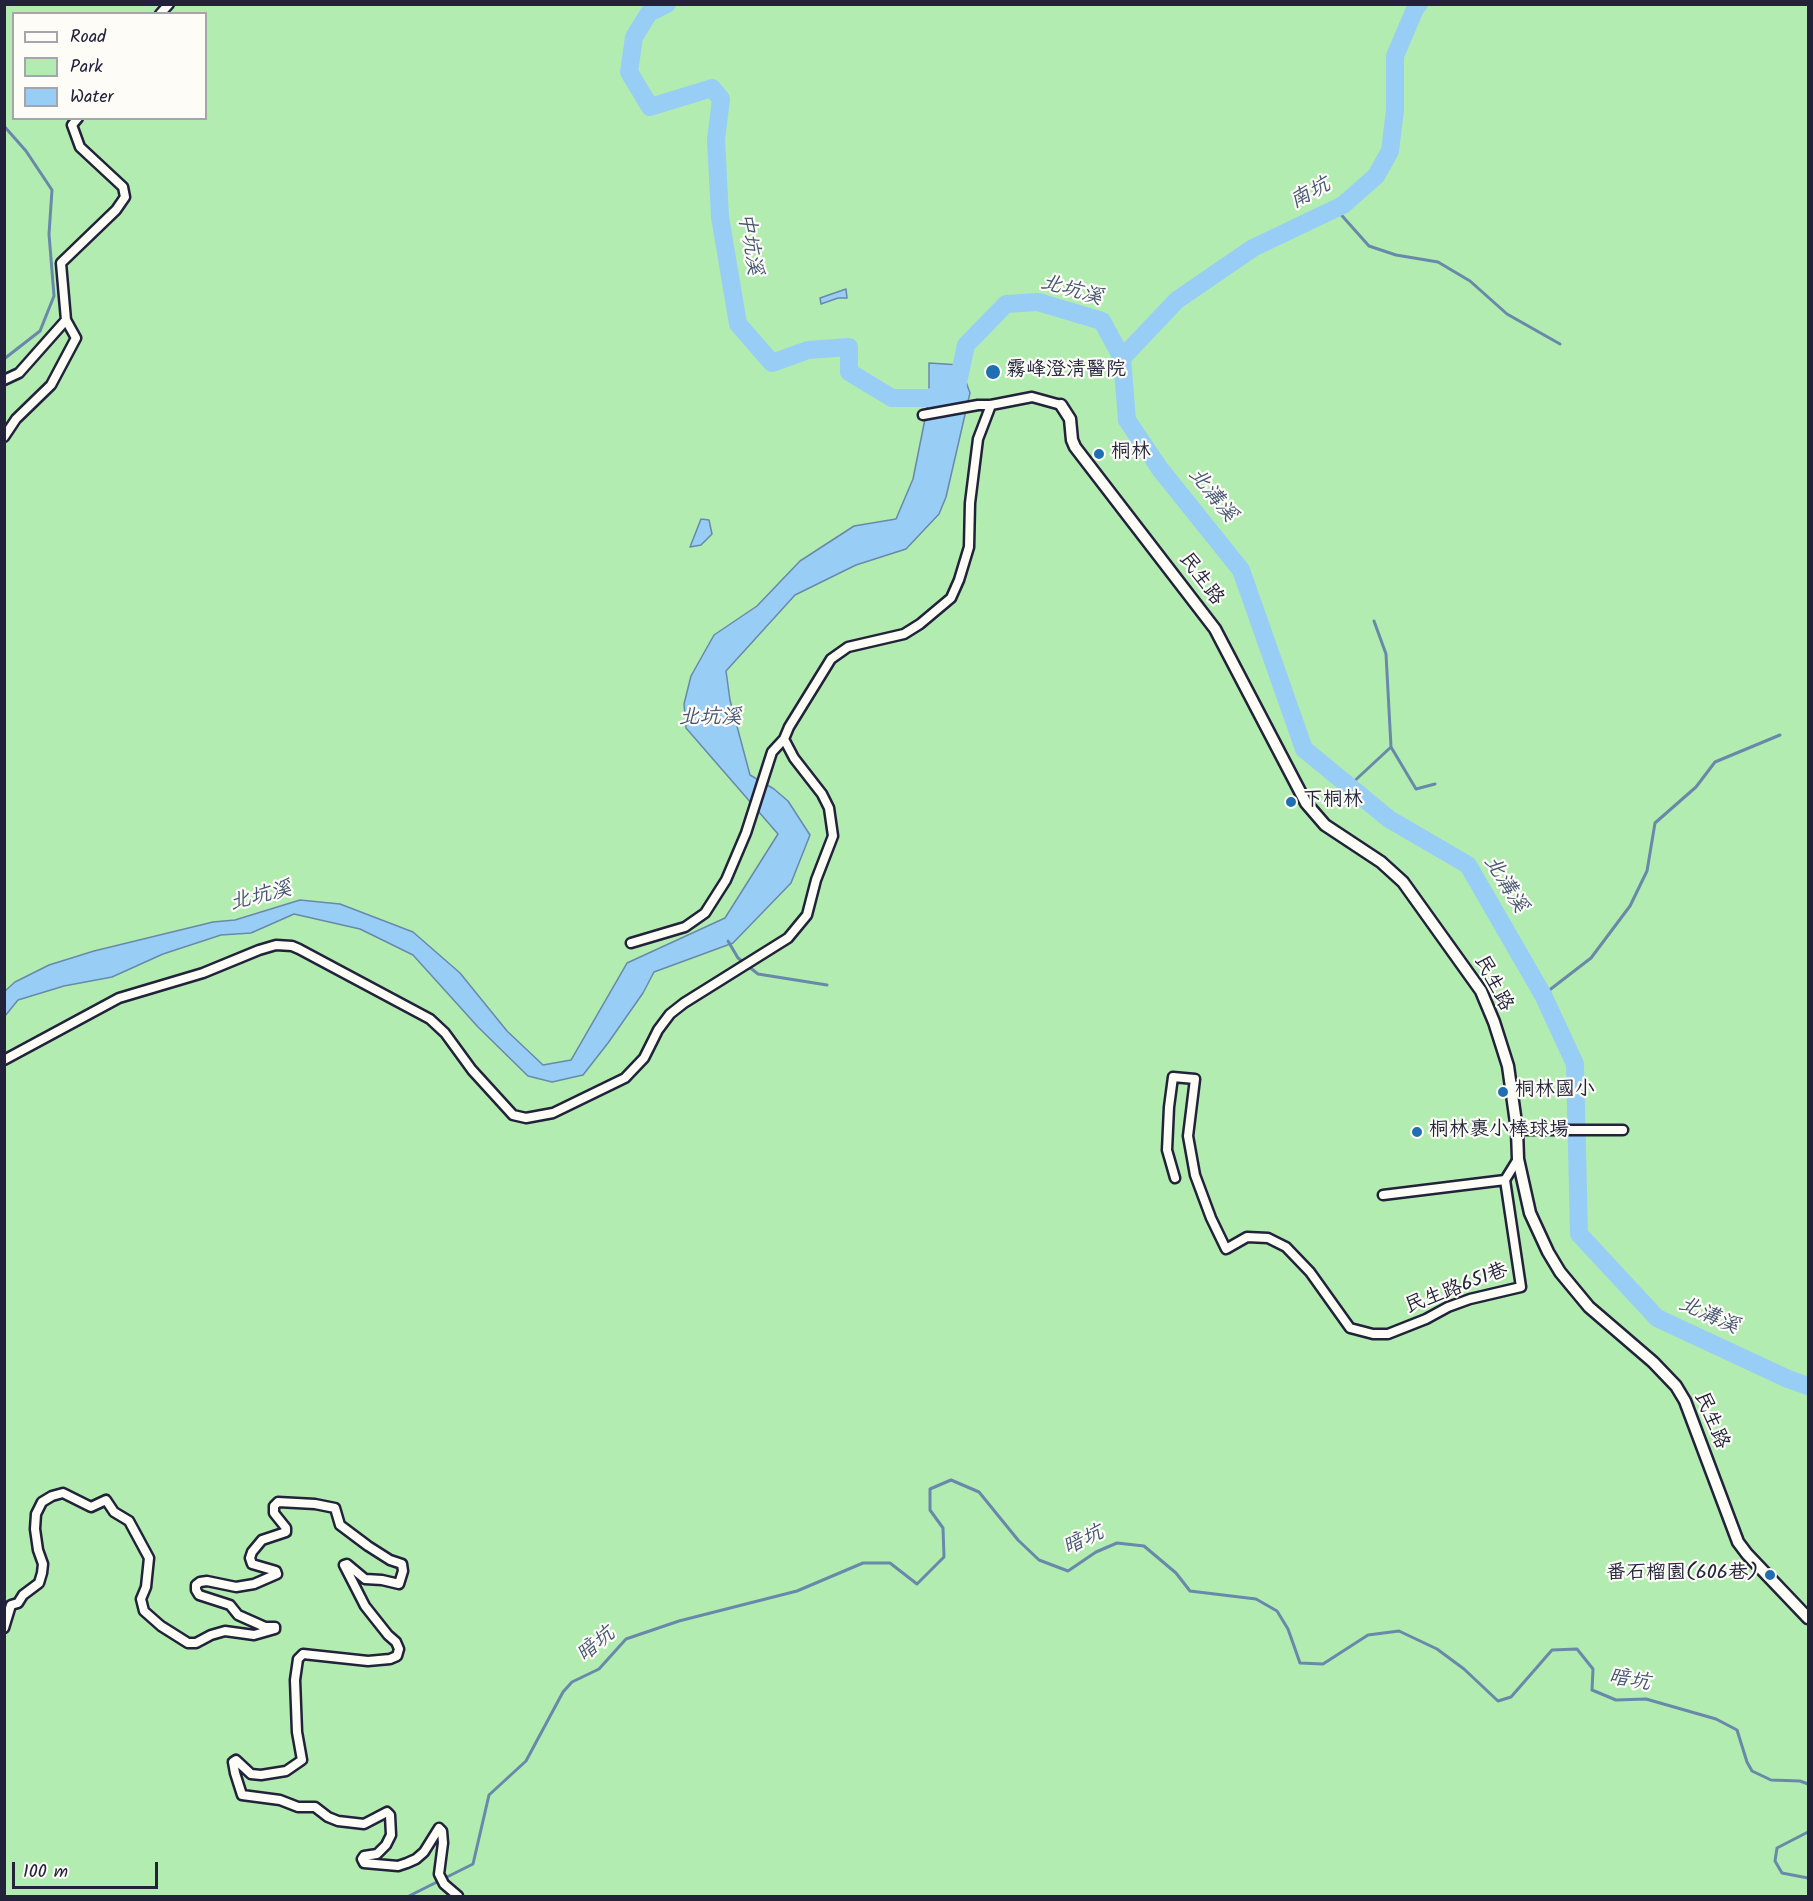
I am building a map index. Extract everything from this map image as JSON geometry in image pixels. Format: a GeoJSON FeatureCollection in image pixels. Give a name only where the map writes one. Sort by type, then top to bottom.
{"type":"FeatureCollection","features":[{"type":"Feature","properties":{"kind":"street"},"geometry":{"type":"LineString","coordinates":[[4,437],[16,419],[51,385],[75,338],[66,320],[61,263],[116,210],[125,197],[123,187],[80,147],[72,125],[76,120]]}},
{"type":"Feature","properties":{"kind":"street"},"geometry":{"type":"LineString","coordinates":[[4,380],[19,372],[66,320]]}},
{"type":"Feature","properties":{"kind":"street"},"geometry":{"type":"LineString","coordinates":[[923,415],[1032,397],[1061,405]]}},
{"type":"Feature","properties":{"kind":"street"},"geometry":{"type":"LineString","coordinates":[[631,943],[685,927],[705,913],[726,880],[749,822],[772,752],[784,739],[831,659],[848,647],[904,634],[951,598],[969,547],[970,503],[978,439],[991,405]]}},
{"type":"Feature","properties":{"kind":"street","name":"民生路"},"geometry":{"type":"LineString","coordinates":[[1061,405],[1070,419],[1075,447],[1215,629],[1306,803],[1326,825],[1382,862],[1402,882],[1481,991],[1508,1066],[1517,1130],[1518,1159],[1530,1213],[1544,1243],[1560,1272],[1589,1307],[1653,1362],[1676,1386],[1685,1401],[1738,1542],[1809,1618]]}},
{"type":"Feature","properties":{"kind":"street"},"geometry":{"type":"LineString","coordinates":[[4,1060],[119,998],[202,973],[276,945],[292,946],[430,1019],[445,1033],[472,1070],[513,1115],[526,1118],[553,1113],[624,1078],[644,1058],[658,1030],[670,1014],[788,938],[807,915],[816,880],[833,836],[830,808],[794,758],[784,739]]}},
{"type":"Feature","properties":{"kind":"street","name":"民生路651巷"},"geometry":{"type":"LineString","coordinates":[[1175,1178],[1167,1150],[1173,1077],[1195,1079],[1188,1136],[1195,1175],[1211,1218],[1226,1249],[1247,1237],[1268,1238],[1286,1247],[1310,1272],[1350,1328],[1373,1334],[1388,1334],[1470,1299],[1521,1287],[1505,1180]]}},
{"type":"Feature","properties":{"kind":"street"},"geometry":{"type":"LineString","coordinates":[[1517,1130],[1618,1130]]}},
{"type":"Feature","properties":{"kind":"street"},"geometry":{"type":"LineString","coordinates":[[1383,1195],[1505,1180],[1518,1159]]}},
{"type":"Feature","properties":{"kind":"street"},"geometry":{"type":"LineString","coordinates":[[4,1628],[11,1605],[18,1603],[23,1595],[39,1583],[43,1564],[35,1529],[36,1514],[42,1502],[52,1496],[63,1493],[90,1507],[106,1500],[114,1512],[129,1521],[149,1558],[146,1587],[141,1599],[144,1611],[161,1626],[188,1643],[196,1643],[225,1631],[254,1635],[275,1629],[238,1615],[230,1605],[199,1595],[196,1585],[207,1581],[236,1587],[254,1584],[277,1574],[276,1570],[252,1564],[250,1558],[262,1540],[286,1532],[286,1528],[273,1513],[274,1506],[278,1502],[315,1504],[334,1508],[340,1525],[390,1560],[402,1564],[403,1571],[399,1584],[382,1580],[365,1580],[348,1564],[344,1565],[365,1606],[396,1642],[399,1649],[397,1656],[368,1661],[303,1654],[298,1659],[295,1680],[297,1732],[302,1760],[286,1771],[251,1774],[236,1760],[233,1762],[242,1795],[280,1800],[298,1807],[315,1807],[338,1821],[364,1824],[387,1812],[390,1815],[391,1835],[386,1845],[377,1854],[364,1856],[362,1859],[364,1863],[398,1866],[416,1859],[424,1852],[439,1828],[442,1831],[443,1844],[439,1874],[444,1884],[458,1896]]}},
{"type":"Feature","properties":{"kind":"green space"},"geometry":{"type":"Polygon","coordinates":[[[5,5],[1808,5],[1808,1896],[5,1896],[5,5]]]}},
{"type":"Feature","properties":{"kind":"water"},"geometry":{"type":"Polygon","coordinates":[[[846,289],[847,298],[838,298],[821,304],[820,298],[846,289]]]}},
{"type":"Feature","properties":{"kind":"water","name":"北坑溪"},"geometry":{"type":"Polygon","coordinates":[[[929,363],[960,365],[970,393],[946,497],[939,514],[906,549],[856,565],[795,595],[726,671],[730,700],[750,775],[774,789],[788,801],[810,835],[791,883],[733,943],[654,972],[643,993],[583,1075],[552,1082],[528,1076],[478,1027],[413,955],[360,929],[294,914],[251,933],[221,935],[163,954],[112,977],[64,986],[18,1000],[5,1016],[5,991],[15,982],[49,965],[94,951],[213,922],[235,920],[300,900],[340,904],[413,932],[460,973],[507,1031],[543,1065],[571,1060],[627,963],[725,918],[778,834],[686,728],[684,704],[691,676],[714,635],[757,606],[800,561],[854,526],[896,519],[913,479],[929,399],[929,363]]]}},
{"type":"Feature","properties":{"kind":"water"},"geometry":{"type":"Polygon","coordinates":[[[701,519],[709,520],[712,534],[701,545],[690,547],[701,519]]]}},
{"type":"Feature","properties":{"kind":"waterway","name":"中坑溪"},"geometry":{"type":"LineString","coordinates":[[667,4],[649,13],[634,37],[629,72],[650,107],[712,88],[721,99],[716,140],[720,217],[738,324],[772,363],[808,350],[849,347],[849,372],[892,398],[929,398],[949,390]]}},
{"type":"Feature","properties":{"kind":"waterway","name":"南坑"},"geometry":{"type":"LineString","coordinates":[[1122,358],[1177,300],[1253,248],[1343,205],[1376,176],[1390,151],[1395,110],[1395,56],[1419,4]]}},
{"type":"Feature","properties":{"kind":"waterway"},"geometry":{"type":"LineString","coordinates":[[4,126],[26,151],[52,190],[49,234],[54,296],[40,331],[4,359]]}},
{"type":"Feature","properties":{"kind":"waterway"},"geometry":{"type":"LineString","coordinates":[[1336,209],[1369,246],[1396,255],[1438,262],[1470,281],[1507,314],[1560,344]]}},
{"type":"Feature","properties":{"kind":"waterway","name":"北溝溪"},"geometry":{"type":"LineString","coordinates":[[957,387],[966,345],[1006,304],[1038,302],[1102,321],[1122,358],[1127,420],[1160,469],[1241,570],[1304,749],[1389,819],[1468,865],[1543,995],[1575,1064],[1579,1234],[1657,1318],[1788,1379],[1808,1386]]}},
{"type":"Feature","properties":{"kind":"waterway"},"geometry":{"type":"LineString","coordinates":[[1349,786],[1391,747],[1386,654],[1374,621]]}},
{"type":"Feature","properties":{"kind":"waterway"},"geometry":{"type":"LineString","coordinates":[[1543,995],[1591,958],[1630,906],[1647,871],[1655,823],[1696,787],[1715,762],[1780,735]]}},
{"type":"Feature","properties":{"kind":"waterway"},"geometry":{"type":"LineString","coordinates":[[1391,747],[1416,789],[1435,784]]}},
{"type":"Feature","properties":{"kind":"waterway"},"geometry":{"type":"LineString","coordinates":[[728,941],[738,958],[758,974],[827,985]]}},
{"type":"Feature","properties":{"kind":"waterway","name":"暗坑"},"geometry":{"type":"LineString","coordinates":[[409,1896],[473,1864],[489,1795],[526,1761],[563,1692],[572,1682],[599,1669],[626,1639],[679,1621],[797,1591],[863,1563],[890,1563],[917,1584],[944,1557],[943,1528],[930,1510],[930,1489],[951,1480],[979,1492],[1018,1540],[1039,1560],[1068,1571],[1096,1552],[1117,1543],[1144,1546],[1176,1573],[1190,1591],[1256,1599],[1277,1611],[1288,1629],[1300,1663],[1323,1664],[1368,1635],[1399,1631],[1437,1649],[1464,1669],[1498,1701],[1511,1697],[1552,1650],[1577,1649],[1593,1669],[1592,1690],[1616,1700],[1646,1699],[1716,1719],[1737,1730],[1752,1771],[1771,1780],[1800,1781],[1808,1784]]}},
{"type":"Feature","properties":{"kind":"waterway","name":"暗坑"},"geometry":{"type":"LineString","coordinates":[[1808,1832],[1777,1848],[1775,1861],[1782,1873],[1808,1878]]}},
{"type":"Feature","properties":{"kind":"place","name":"霧峰澄清醫院"},"geometry":{"type":"Point","coordinates":[993,372]}},
{"type":"Feature","properties":{"kind":"place","name":"桐林"},"geometry":{"type":"Point","coordinates":[1099,454]}},
{"type":"Feature","properties":{"kind":"place","name":"下桐林"},"geometry":{"type":"Point","coordinates":[1291,802]}},
{"type":"Feature","properties":{"kind":"place","name":"桐林國小"},"geometry":{"type":"Point","coordinates":[1503,1092]}},
{"type":"Feature","properties":{"kind":"place","name":"桐林裹小棒球場"},"geometry":{"type":"Point","coordinates":[1417,1132]}},
{"type":"Feature","properties":{"kind":"place","name":"番石榴園(606巷)"},"geometry":{"type":"Point","coordinates":[1770,1575]}}]}
